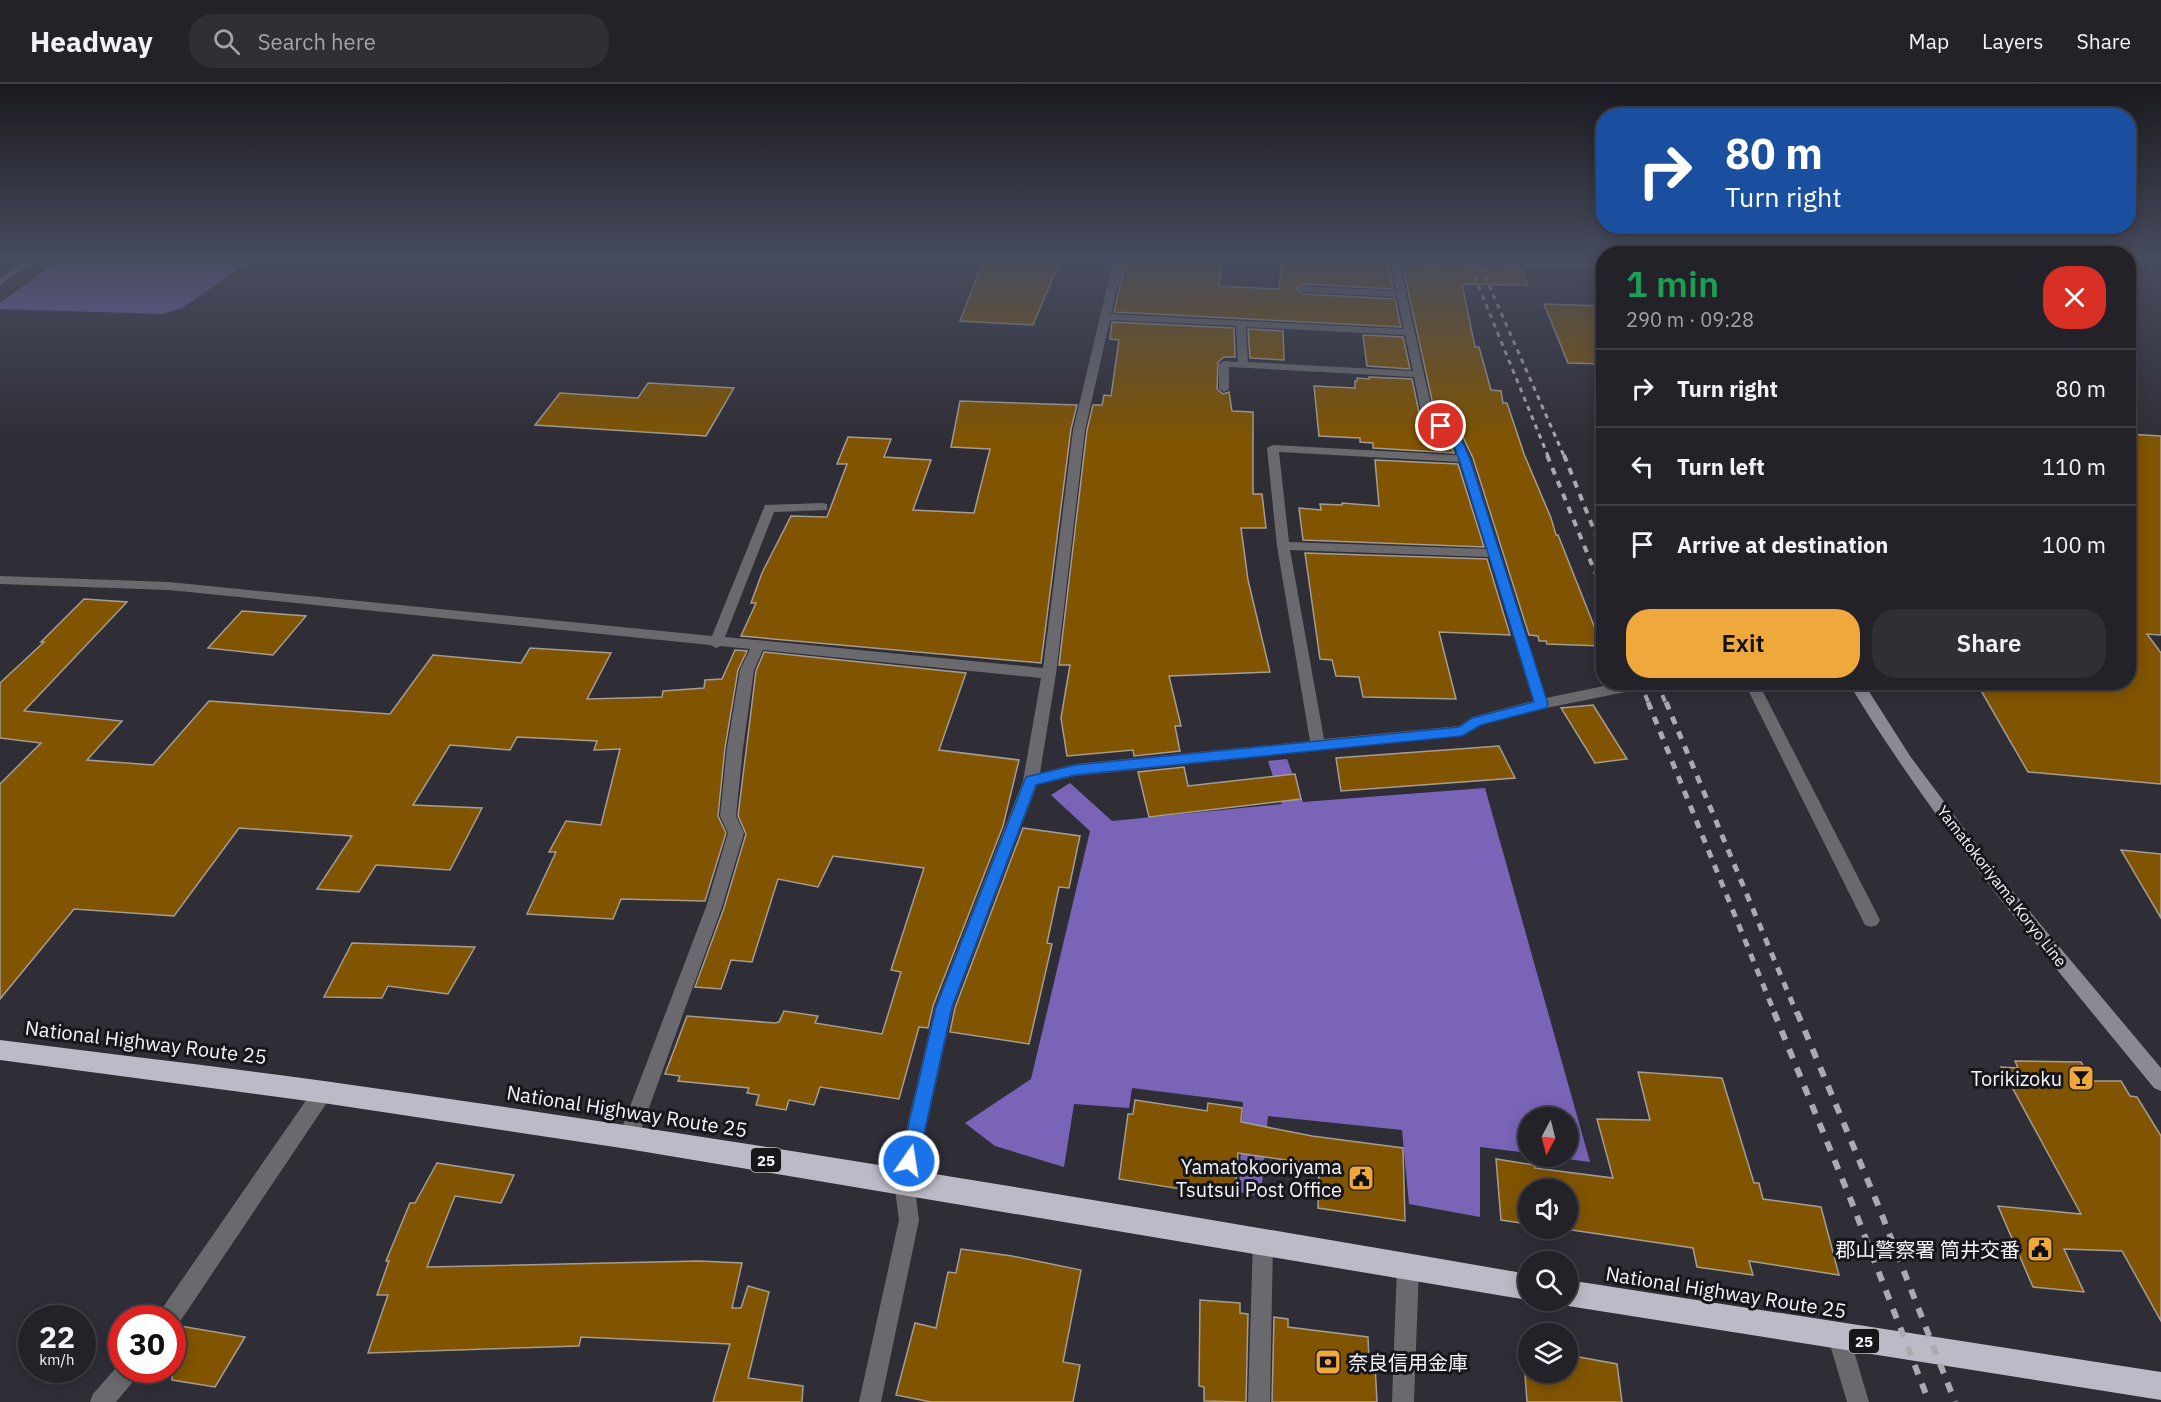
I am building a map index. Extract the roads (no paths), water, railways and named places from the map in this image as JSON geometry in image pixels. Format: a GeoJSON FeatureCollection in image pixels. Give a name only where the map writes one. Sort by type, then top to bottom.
{"type":"FeatureCollection","features":[{"type":"Feature","properties":{"kind":"highway","name":"National Highway Route 25"},"geometry":{"type":"LineString","coordinates":[[0,1050],[323,1092],[628,1138],[1263,1241],[1518,1285]]}},
{"type":"Feature","properties":{"kind":"highway","name":"National Highway Route 25"},"geometry":{"type":"LineString","coordinates":[[1578,1295],[1839,1338],[1979,1357],[2161,1386]]}},
{"type":"Feature","properties":{"kind":"main road","name":"Yamatokoriyama Koryo Line"},"geometry":{"type":"LineString","coordinates":[[1860,690],[1905,760],[1989,875],[2161,1082]]}},
{"type":"Feature","properties":{"kind":"street"},"geometry":{"type":"LineString","coordinates":[[870,1402],[909,1220],[904,1182],[944,1007],[1031,781],[1049,674],[1079,430],[1104,320]]}},
{"type":"Feature","properties":{"kind":"street"},"geometry":{"type":"LineString","coordinates":[[1162,320],[1408,332]]}},
{"type":"Feature","properties":{"kind":"street"},"geometry":{"type":"LineString","coordinates":[[1406,320],[1428,417],[1454,434],[1465,459],[1541,704]]}},
{"type":"Feature","properties":{"kind":"street"},"geometry":{"type":"LineString","coordinates":[[1241,323],[1243,365]]}},
{"type":"Feature","properties":{"kind":"street"},"geometry":{"type":"LineString","coordinates":[[1224,389],[1224,364],[1418,374]]}},
{"type":"Feature","properties":{"kind":"street"},"geometry":{"type":"LineString","coordinates":[[1318,745],[1283,546],[1273,448],[1465,459]]}},
{"type":"Feature","properties":{"kind":"street"},"geometry":{"type":"LineString","coordinates":[[716,643],[769,508],[823,507]]}},
{"type":"Feature","properties":{"kind":"street"},"geometry":{"type":"LineString","coordinates":[[1283,546],[1494,553]]}},
{"type":"Feature","properties":{"kind":"street"},"geometry":{"type":"LineString","coordinates":[[0,580],[169,586],[716,643],[1049,674]]}},
{"type":"Feature","properties":{"kind":"street"},"geometry":{"type":"LineString","coordinates":[[628,1138],[714,907],[736,833],[728,816],[735,748],[747,670],[758,647]]}},
{"type":"Feature","properties":{"kind":"street"},"geometry":{"type":"LineString","coordinates":[[1031,781],[1075,770],[1462,731],[1477,722],[1541,704],[1611,690]]}},
{"type":"Feature","properties":{"kind":"street"},"geometry":{"type":"LineString","coordinates":[[1755,690],[1870,920]]}},
{"type":"Feature","properties":{"kind":"street"},"geometry":{"type":"LineString","coordinates":[[178,1305],[323,1092]]}},
{"type":"Feature","properties":{"kind":"street"},"geometry":{"type":"LineString","coordinates":[[1259,1402],[1263,1241]]}},
{"type":"Feature","properties":{"kind":"street"},"geometry":{"type":"LineString","coordinates":[[1403,1402],[1408,1267]]}},
{"type":"Feature","properties":{"kind":"street"},"geometry":{"type":"LineString","coordinates":[[1839,1338],[1858,1402]]}},
{"type":"Feature","properties":{"kind":"street"},"geometry":{"type":"LineString","coordinates":[[101,1402],[117,1383]]}},
{"type":"Feature","properties":{"kind":"railway"},"geometry":{"type":"LineString","coordinates":[[1492,320],[1548,456]]}},
{"type":"Feature","properties":{"kind":"railway"},"geometry":{"type":"LineString","coordinates":[[1504,320],[1564,456]]}},
{"type":"Feature","properties":{"kind":"railway"},"geometry":{"type":"LineString","coordinates":[[1547,455],[1596,574]]}},
{"type":"Feature","properties":{"kind":"railway"},"geometry":{"type":"LineString","coordinates":[[1564,455],[1596,535]]}},
{"type":"Feature","properties":{"kind":"railway"},"geometry":{"type":"LineString","coordinates":[[1643,690],[1649,704]]}},
{"type":"Feature","properties":{"kind":"railway"},"geometry":{"type":"LineString","coordinates":[[1660,690],[1666,704]]}},
{"type":"Feature","properties":{"kind":"railway"},"geometry":{"type":"LineString","coordinates":[[1648,702],[1775,1014]]}},
{"type":"Feature","properties":{"kind":"railway"},"geometry":{"type":"LineString","coordinates":[[1666,702],[1797,1014]]}},
{"type":"Feature","properties":{"kind":"railway"},"geometry":{"type":"LineString","coordinates":[[1774,1012],[1852,1203],[1929,1402]]}},
{"type":"Feature","properties":{"kind":"railway"},"geometry":{"type":"LineString","coordinates":[[1797,1012],[1878,1205],[1955,1402]]}},
{"type":"Feature","properties":{"kind":"place","name":"Torikizoku"},"geometry":{"type":"Point","coordinates":[2081,1078]}},
{"type":"Feature","properties":{"kind":"place","name":"Yamatokooriyama Tsutsui Post Office"},"geometry":{"type":"Point","coordinates":[1361,1178]}},
{"type":"Feature","properties":{"kind":"place","name":"郡山警察署 筒井交番"},"geometry":{"type":"Point","coordinates":[2040,1249]}},
{"type":"Feature","properties":{"kind":"place","name":"奈良信用金庫"},"geometry":{"type":"Point","coordinates":[1328,1362]}}]}
